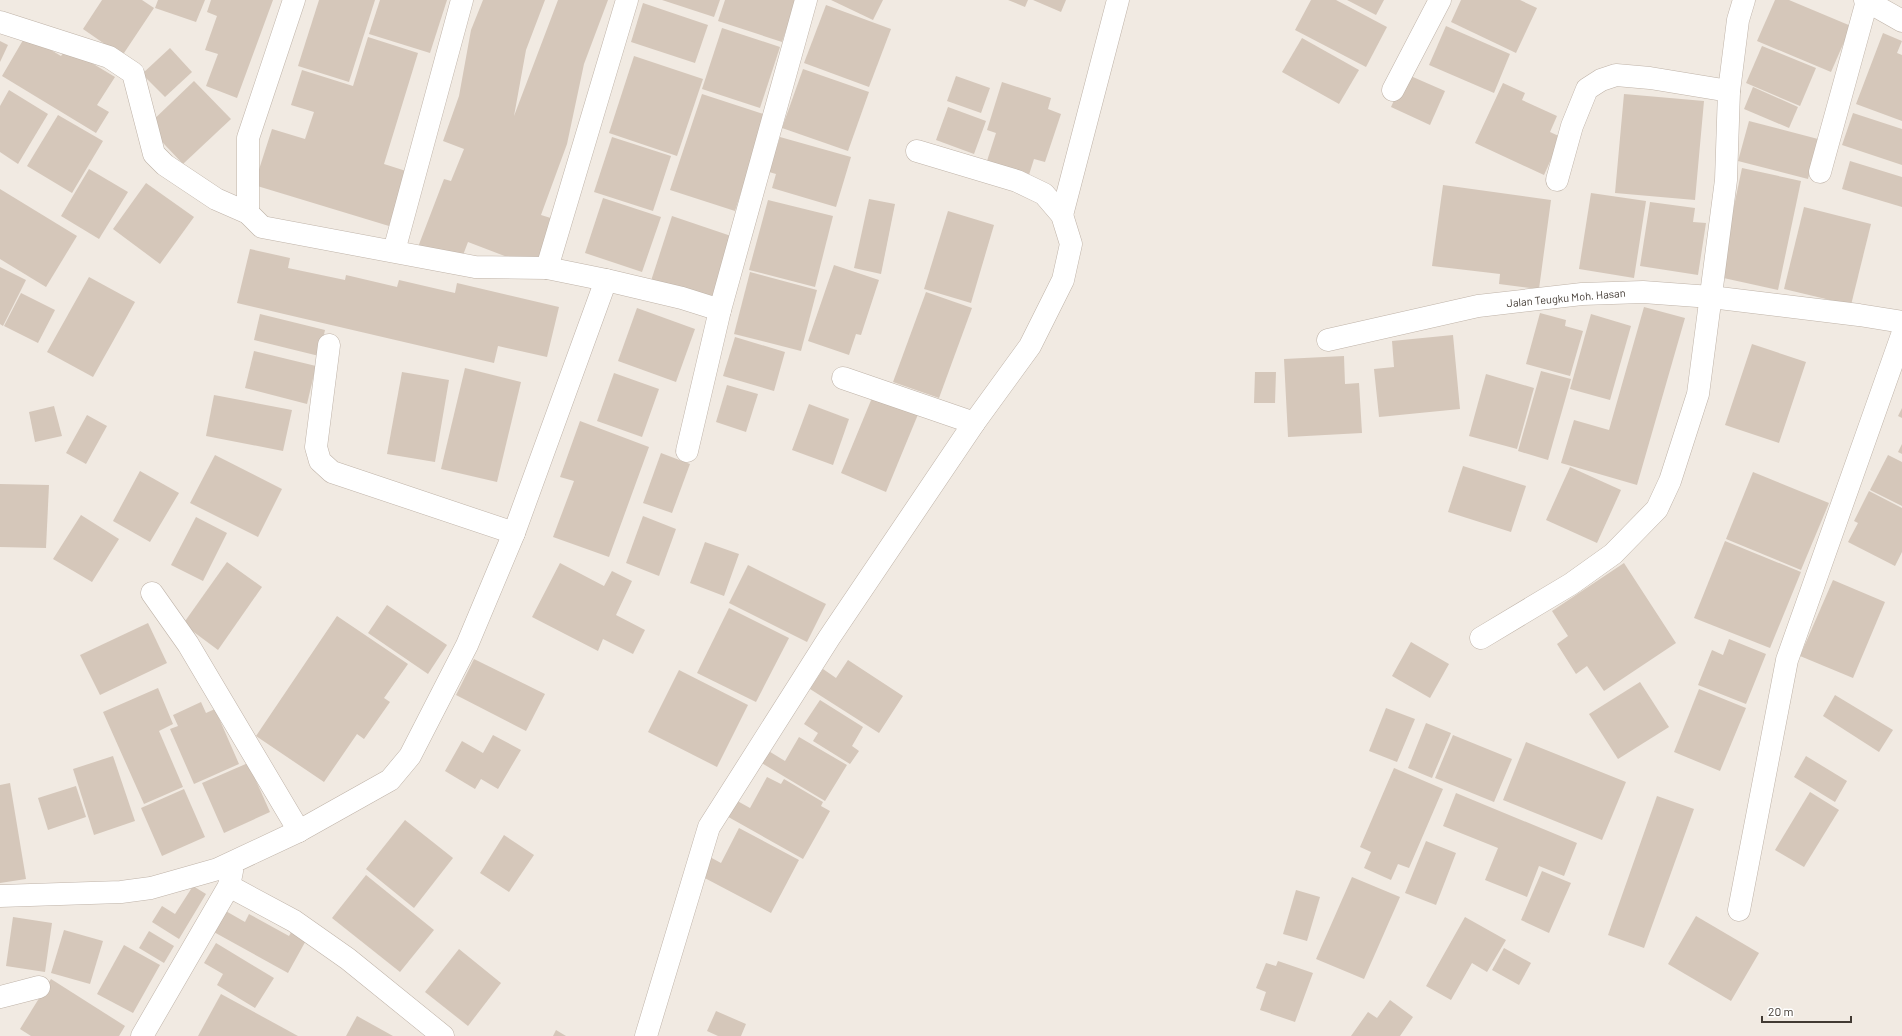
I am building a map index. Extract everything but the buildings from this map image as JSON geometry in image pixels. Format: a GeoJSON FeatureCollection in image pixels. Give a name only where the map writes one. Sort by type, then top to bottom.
{"type":"FeatureCollection","features":[{"type":"Feature","properties":{"kind":"street"},"geometry":{"type":"LineString","coordinates":[[248,213],[248,138],[294,0]]}},
{"type":"Feature","properties":{"kind":"street"},"geometry":{"type":"LineString","coordinates":[[394,251],[462,0]]}},
{"type":"Feature","properties":{"kind":"street"},"geometry":{"type":"LineString","coordinates":[[547,268],[627,0]]}},
{"type":"Feature","properties":{"kind":"street"},"geometry":{"type":"LineString","coordinates":[[687,451],[720,310],[806,0]]}},
{"type":"Feature","properties":{"kind":"street"},"geometry":{"type":"LineString","coordinates":[[1062,215],[1118,0]]}},
{"type":"Feature","properties":{"kind":"street"},"geometry":{"type":"LineString","coordinates":[[1392,90],[1440,0]]}},
{"type":"Feature","properties":{"kind":"street"},"geometry":{"type":"LineString","coordinates":[[1481,638],[1571,584],[1613,554],[1657,509],[1670,482],[1698,394],[1726,180],[1729,91],[1738,20],[1744,0]]}},
{"type":"Feature","properties":{"kind":"street"},"geometry":{"type":"LineString","coordinates":[[1820,172],[1866,1],[1902,21]]}},
{"type":"Feature","properties":{"kind":"street"},"geometry":{"type":"LineString","coordinates":[[0,22],[109,57],[128,69],[133,73],[154,154],[165,165],[216,199],[248,213],[262,227],[394,251],[475,268],[547,268],[682,298],[720,310]]}},
{"type":"Feature","properties":{"kind":"street"},"geometry":{"type":"LineString","coordinates":[[1557,180],[1572,126],[1587,89],[1601,80],[1616,75],[1650,78],[1729,91]]}},
{"type":"Feature","properties":{"kind":"street"},"geometry":{"type":"LineString","coordinates":[[646,1036],[709,827],[829,638],[974,423],[1030,346],[1064,280],[1071,244],[1062,215],[1044,194],[1017,181],[917,151]]}},
{"type":"Feature","properties":{"kind":"street"},"geometry":{"type":"LineString","coordinates":[[0,896],[121,892],[151,888],[218,869],[299,832],[390,780],[410,756],[467,645],[514,533],[606,280]]}},
{"type":"Feature","properties":{"kind":"street","name":"Jalan Teugku Moh. Hasan"},"geometry":{"type":"LineString","coordinates":[[1328,340],[1478,306],[1582,294],[1643,292],[1711,297],[1859,315],[1902,322]]}},
{"type":"Feature","properties":{"kind":"street"},"geometry":{"type":"LineString","coordinates":[[1739,910],[1787,660],[1902,335]]}},
{"type":"Feature","properties":{"kind":"street"},"geometry":{"type":"LineString","coordinates":[[328,345],[316,447],[320,462],[332,472],[514,533]]}},
{"type":"Feature","properties":{"kind":"street"},"geometry":{"type":"LineString","coordinates":[[843,378],[974,423]]}},
{"type":"Feature","properties":{"kind":"street"},"geometry":{"type":"LineString","coordinates":[[152,593],[188,644],[299,832]]}},
{"type":"Feature","properties":{"kind":"street"},"geometry":{"type":"LineString","coordinates":[[142,1036],[229,886],[234,862]]}},
{"type":"Feature","properties":{"kind":"street"},"geometry":{"type":"LineString","coordinates":[[229,886],[294,921],[348,959],[442,1036]]}},
{"type":"Feature","properties":{"kind":"street"},"geometry":{"type":"LineString","coordinates":[[0,997],[39,987]]}}]}
